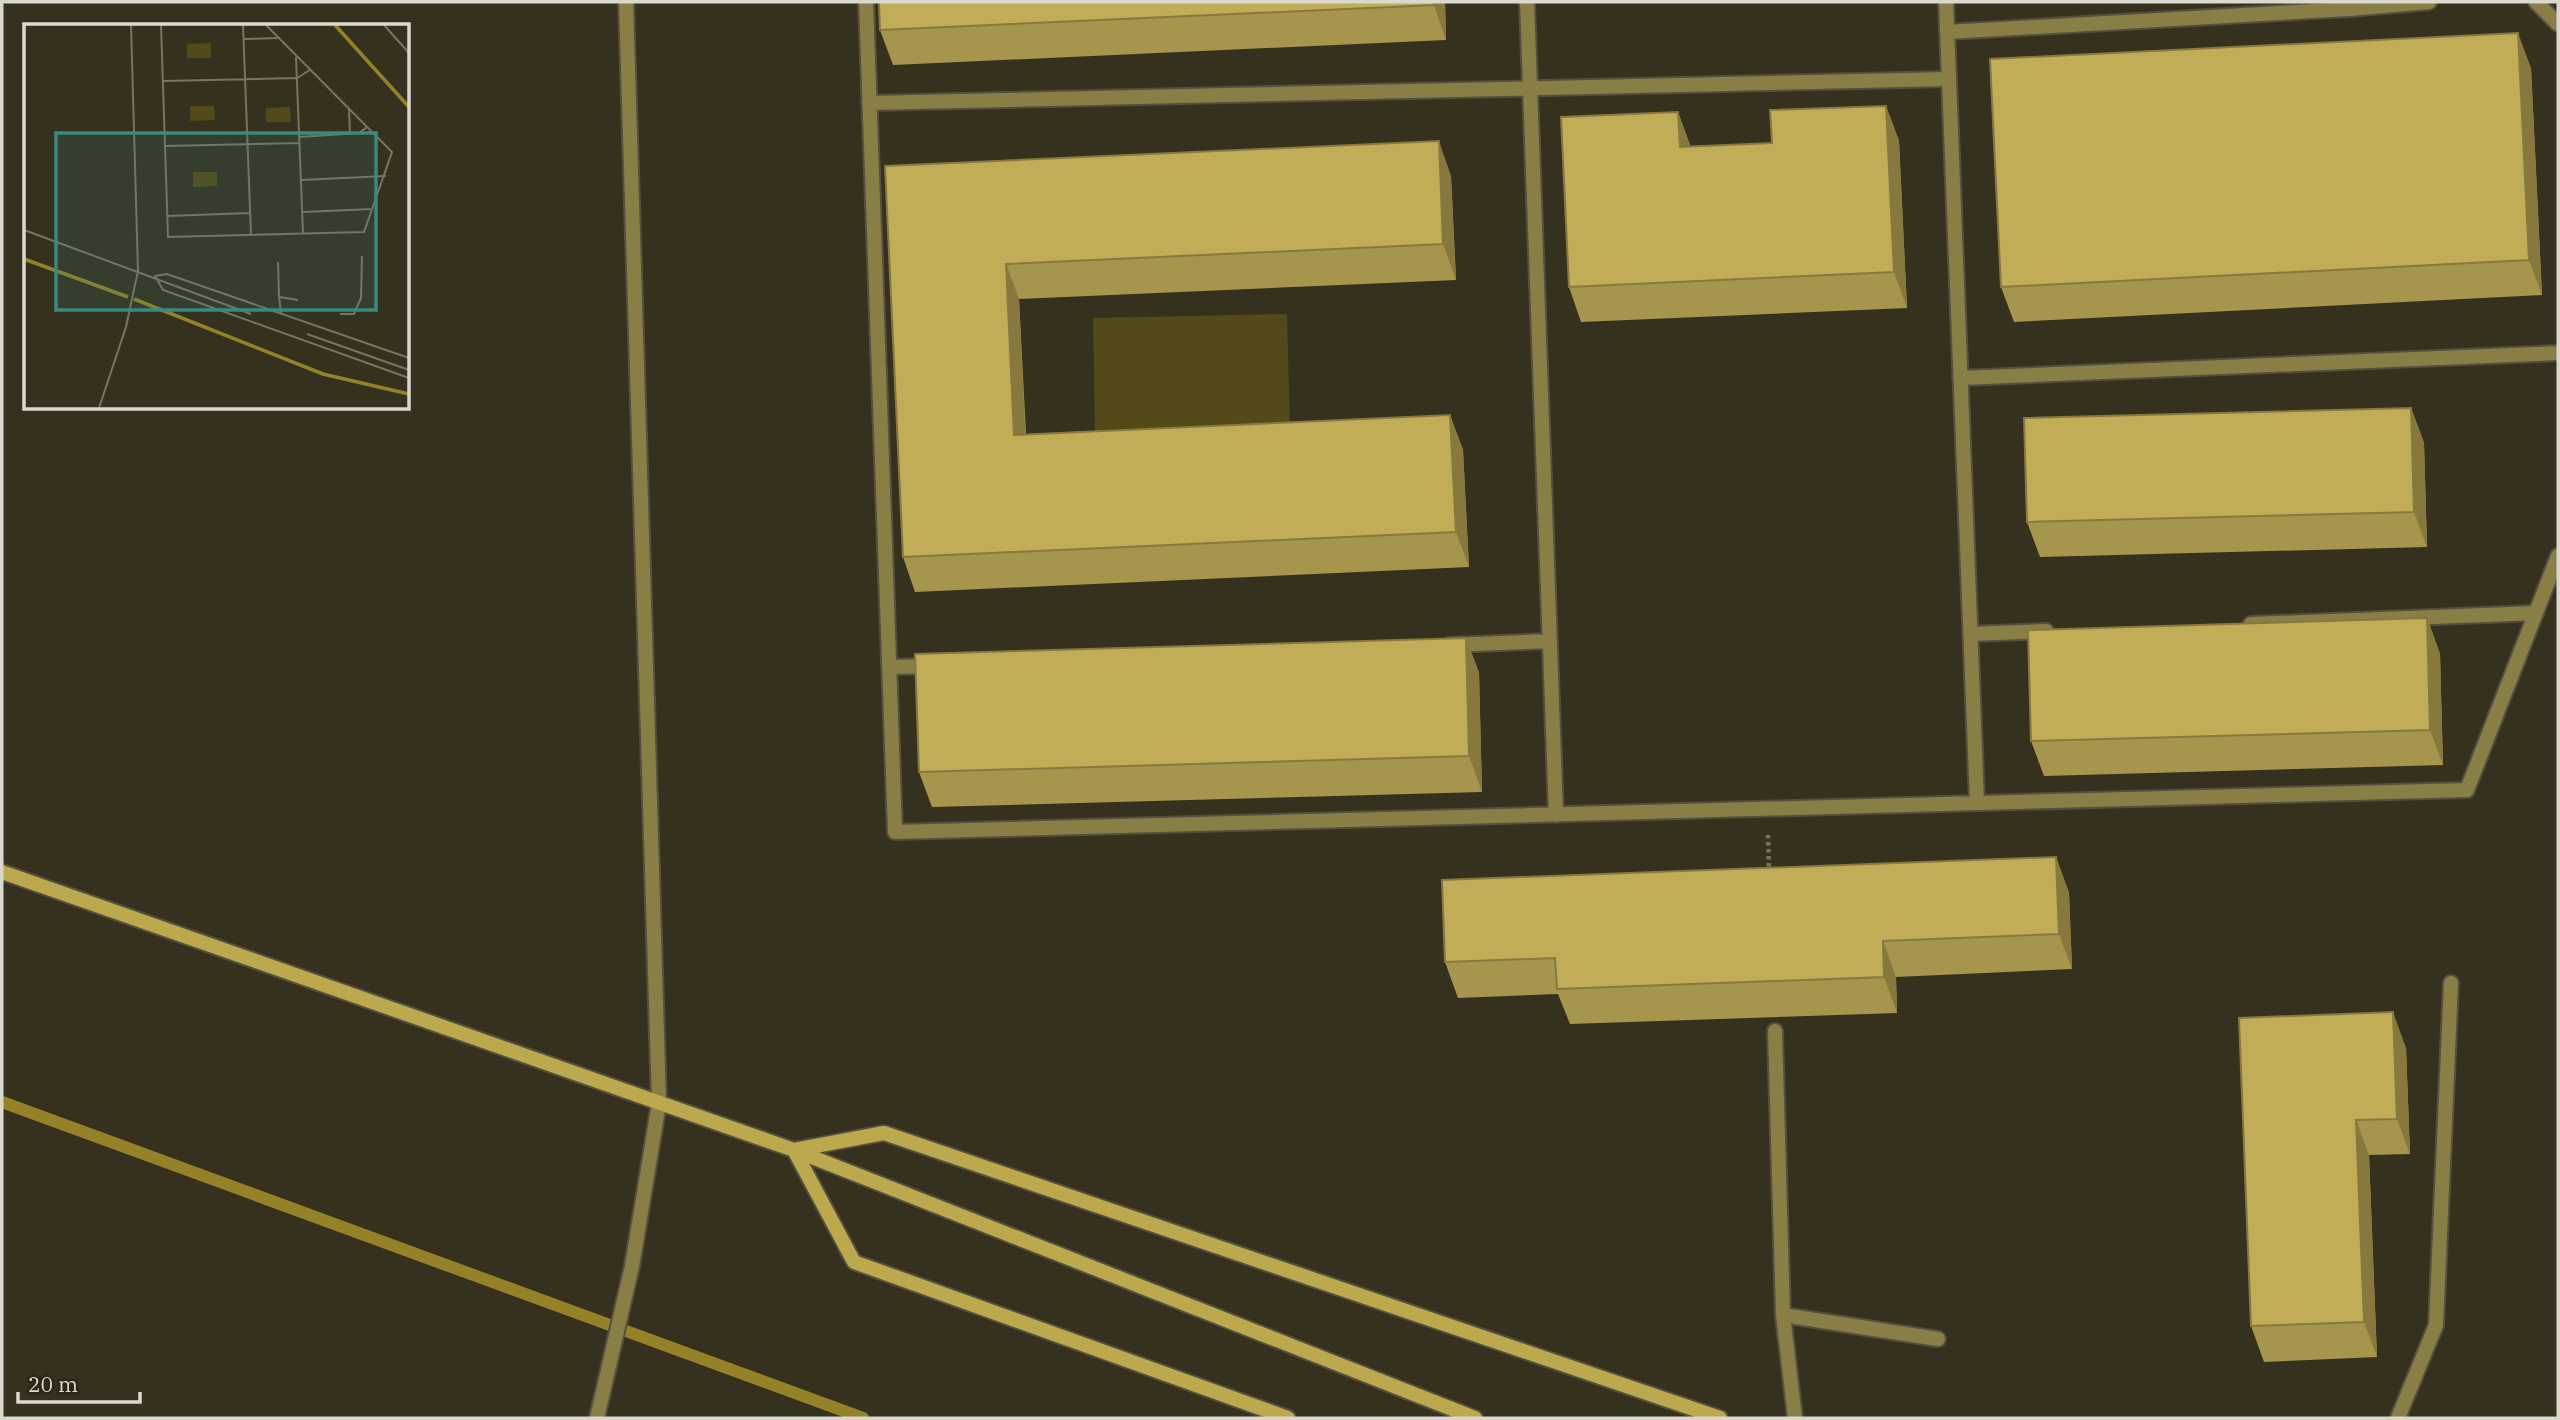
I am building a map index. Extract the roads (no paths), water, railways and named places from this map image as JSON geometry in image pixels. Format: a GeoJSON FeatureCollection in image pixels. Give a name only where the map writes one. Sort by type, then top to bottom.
{"type":"FeatureCollection","features":[{"type":"Feature","properties":{"kind":"street"},"geometry":{"type":"LineString","coordinates":[[597,1418],[632,1266],[659,1103],[626,2]]}},
{"type":"Feature","properties":{"kind":"street"},"geometry":{"type":"LineString","coordinates":[[866,2],[895,832],[2468,790],[2558,556]]}},
{"type":"Feature","properties":{"kind":"street"},"geometry":{"type":"LineString","coordinates":[[1527,2],[1556,815]]}},
{"type":"Feature","properties":{"kind":"street"},"geometry":{"type":"LineString","coordinates":[[1946,2],[1977,803]]}},
{"type":"Feature","properties":{"kind":"street"},"geometry":{"type":"LineString","coordinates":[[1947,32],[2429,2]]}},
{"type":"Feature","properties":{"kind":"street"},"geometry":{"type":"LineString","coordinates":[[2536,2],[2558,24]]}},
{"type":"Feature","properties":{"kind":"street"},"geometry":{"type":"LineString","coordinates":[[869,103],[1949,79]]}},
{"type":"Feature","properties":{"kind":"street"},"geometry":{"type":"LineString","coordinates":[[1960,378],[2558,353]]}},
{"type":"Feature","properties":{"kind":"street"},"geometry":{"type":"LineString","coordinates":[[2232,624],[2536,613]]}},
{"type":"Feature","properties":{"kind":"street"},"geometry":{"type":"LineString","coordinates":[[1970,634],[2067,630]]}},
{"type":"Feature","properties":{"kind":"street"},"geometry":{"type":"LineString","coordinates":[[1440,646],[1550,641]]}},
{"type":"Feature","properties":{"kind":"street"},"geometry":{"type":"LineString","coordinates":[[889,667],[944,665]]}},
{"type":"Feature","properties":{"kind":"street"},"geometry":{"type":"LineString","coordinates":[[2,872],[794,1150],[1475,1418]]}},
{"type":"Feature","properties":{"kind":"street"},"geometry":{"type":"LineString","coordinates":[[2398,1418],[2436,1325],[2451,983]]}},
{"type":"Feature","properties":{"kind":"street"},"geometry":{"type":"LineString","coordinates":[[1775,1031],[1783,1315],[1795,1418]]}},
{"type":"Feature","properties":{"kind":"street"},"geometry":{"type":"LineString","coordinates":[[794,1150],[884,1133],[1720,1418]]}},
{"type":"Feature","properties":{"kind":"street"},"geometry":{"type":"LineString","coordinates":[[794,1150],[854,1262],[1288,1418]]}},
{"type":"Feature","properties":{"kind":"street"},"geometry":{"type":"LineString","coordinates":[[1783,1315],[1938,1339]]}},
{"type":"Feature","properties":{"kind":"waterway"},"geometry":{"type":"LineString","coordinates":[[2,1102],[863,1418]]}}]}
